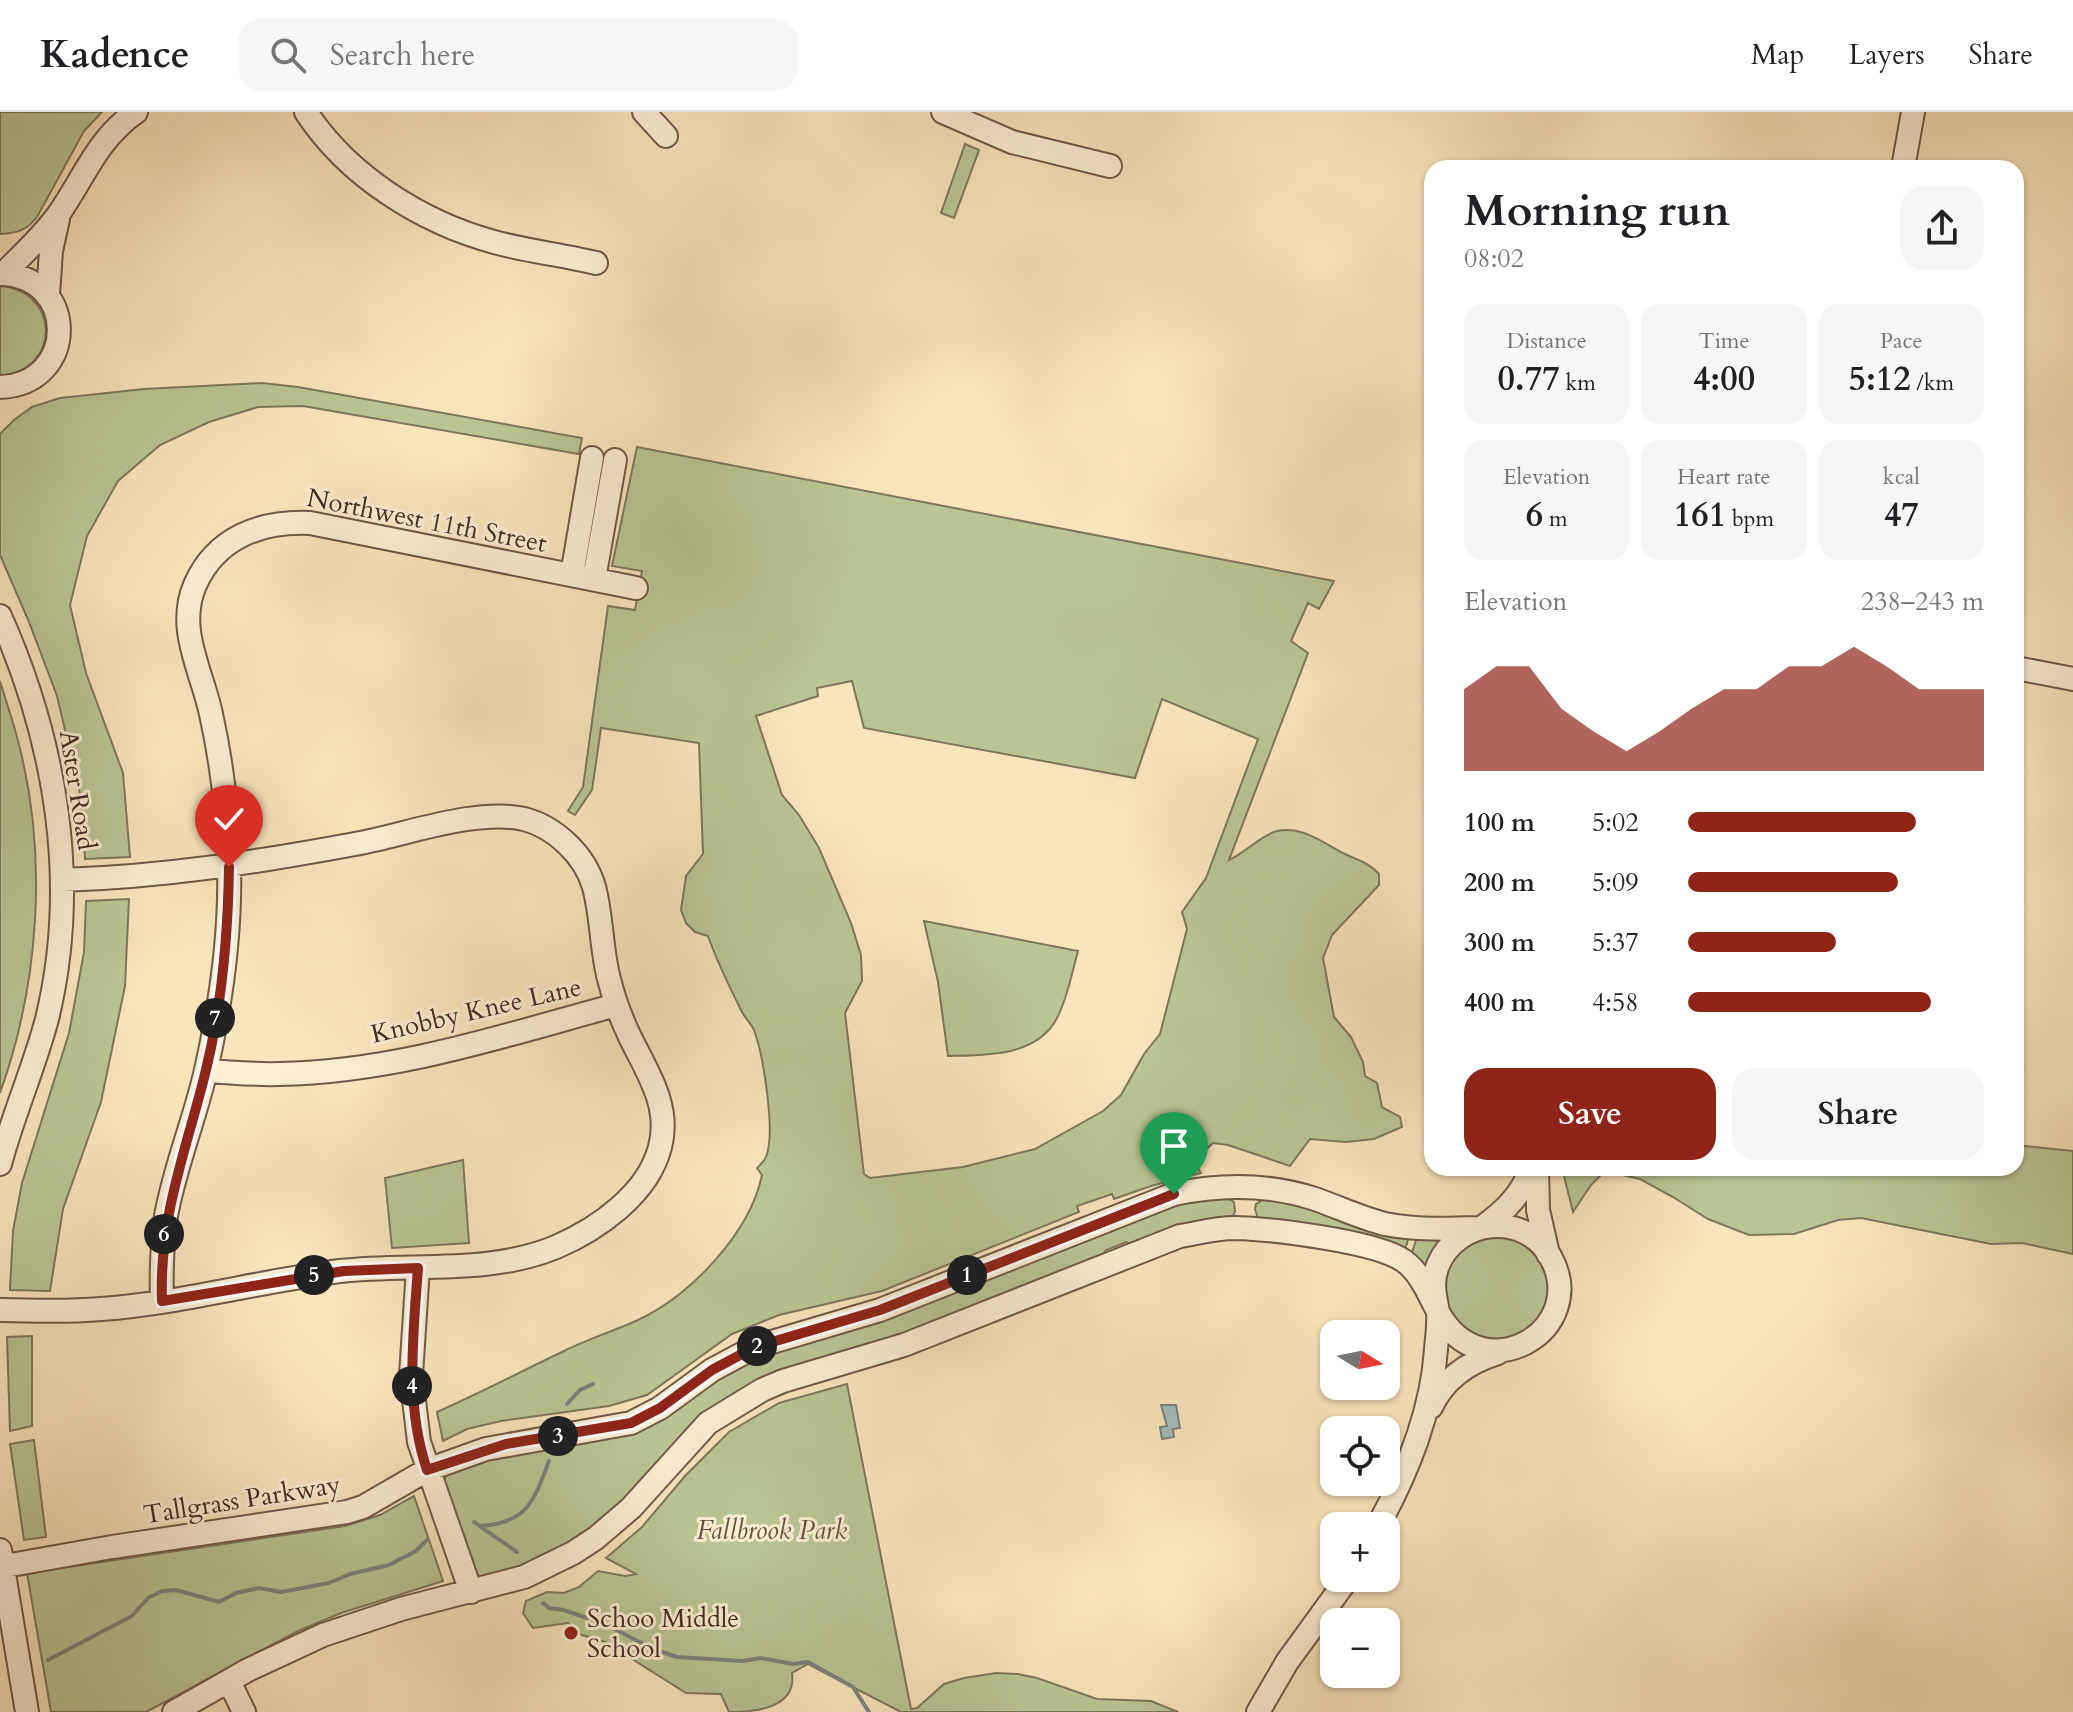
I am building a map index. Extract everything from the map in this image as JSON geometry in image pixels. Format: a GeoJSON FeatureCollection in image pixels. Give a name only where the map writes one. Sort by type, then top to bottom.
{"type":"FeatureCollection","features":[{"type":"Feature","properties":{"kind":"street"},"geometry":{"type":"LineString","coordinates":[[1,274],[35,243],[59,214],[88,162],[106,138],[136,112]]}},
{"type":"Feature","properties":{"kind":"street"},"geometry":{"type":"LineString","coordinates":[[306,112],[358,169],[419,212],[443,224],[498,243],[596,263]]}},
{"type":"Feature","properties":{"kind":"street"},"geometry":{"type":"LineString","coordinates":[[644,112],[666,136]]}},
{"type":"Feature","properties":{"kind":"street"},"geometry":{"type":"LineString","coordinates":[[1904,160],[1913,112]]}},
{"type":"Feature","properties":{"kind":"street"},"geometry":{"type":"LineString","coordinates":[[956,115],[1039,150],[1110,166]]}},
{"type":"Feature","properties":{"kind":"street"},"geometry":{"type":"LineString","coordinates":[[48,295],[51,251],[59,214]]}},
{"type":"Feature","properties":{"kind":"street"},"geometry":{"type":"LineString","coordinates":[[1,274],[20,276],[35,283],[48,295],[60,325],[59,342],[53,358],[42,371],[4,391]]}},
{"type":"Feature","properties":{"kind":"street"},"geometry":{"type":"LineString","coordinates":[[583,577],[604,459]]}},
{"type":"Feature","properties":{"kind":"street","name":"Northwest 11th Street"},"geometry":{"type":"LineString","coordinates":[[229,867],[222,771],[211,712],[189,639],[188,620],[195,585],[214,554],[237,537],[260,526],[286,522],[310,523],[636,588]]}},
{"type":"Feature","properties":{"kind":"street","name":"Aster Road"},"geometry":{"type":"LineString","coordinates":[[0,616],[30,691],[44,740],[59,829],[62,880],[59,946],[48,1015],[38,1054],[1,1158]]}},
{"type":"Feature","properties":{"kind":"street"},"geometry":{"type":"LineString","coordinates":[[2024,670],[2073,679]]}},
{"type":"Feature","properties":{"kind":"street"},"geometry":{"type":"LineString","coordinates":[[0,1310],[103,1309],[344,1271],[498,1261],[557,1246],[596,1226],[624,1204],[646,1177],[661,1144],[661,1107],[654,1084],[616,1005],[600,937],[593,886],[584,866],[568,844],[550,830],[529,820],[490,816],[229,867],[62,880]]}},
{"type":"Feature","properties":{"kind":"street"},"geometry":{"type":"LineString","coordinates":[[162,1301],[161,1259],[167,1214],[206,1071],[223,974],[229,867]]}},
{"type":"Feature","properties":{"kind":"street","name":"Knobby Knee Lane"},"geometry":{"type":"LineString","coordinates":[[206,1071],[281,1074],[428,1055],[616,1005]]}},
{"type":"Feature","properties":{"kind":"street"},"geometry":{"type":"LineString","coordinates":[[1420,1430],[1435,1365],[1433,1281],[1441,1257],[1458,1238],[1481,1227],[1511,1203],[1529,1176]]}},
{"type":"Feature","properties":{"kind":"street"},"geometry":{"type":"LineString","coordinates":[[1385,1512],[1436,1396],[1454,1376],[1481,1358],[1531,1341],[1541,1332],[1555,1308],[1558,1281],[1538,1210],[1535,1176]]}},
{"type":"Feature","properties":{"kind":"street","name":"Tallgrass Parkway"},"geometry":{"type":"LineString","coordinates":[[1,1561],[347,1512],[363,1507],[427,1470],[506,1444],[631,1423],[660,1408],[712,1370],[755,1347],[880,1310],[1174,1194],[1222,1187],[1270,1189],[1385,1223],[1424,1228],[1481,1227]]}},
{"type":"Feature","properties":{"kind":"street"},"geometry":{"type":"LineString","coordinates":[[1481,1227],[1497,1225],[1521,1231],[1532,1237],[1549,1255]]}},
{"type":"Feature","properties":{"kind":"street"},"geometry":{"type":"LineString","coordinates":[[174,1712],[259,1664],[323,1635],[401,1609],[524,1577],[573,1553],[631,1508],[708,1423],[762,1390],[783,1381],[892,1350],[1180,1236],[1213,1230],[1254,1229],[1377,1248],[1401,1259],[1413,1270],[1444,1325],[1465,1343],[1477,1349],[1505,1351]]}},
{"type":"Feature","properties":{"kind":"street"},"geometry":{"type":"LineString","coordinates":[[418,1268],[411,1375],[419,1442],[471,1592]]}},
{"type":"Feature","properties":{"kind":"street"},"geometry":{"type":"LineString","coordinates":[[1,1561],[27,1712]]}},
{"type":"Feature","properties":{"kind":"street"},"geometry":{"type":"LineString","coordinates":[[1258,1712],[1287,1662],[1338,1592]]}},
{"type":"Feature","properties":{"kind":"street"},"geometry":{"type":"LineString","coordinates":[[229,1681],[244,1712]]}},
{"type":"Feature","properties":{"kind":"green space"},"geometry":{"type":"Polygon","coordinates":[[[0,112],[102,112],[84,131],[37,217],[21,230],[0,234],[0,112]]]}},
{"type":"Feature","properties":{"kind":"green space"},"geometry":{"type":"Polygon","coordinates":[[[965,144],[979,150],[954,218],[941,213],[965,144]]]}},
{"type":"Feature","properties":{"kind":"green space"},"geometry":{"type":"Polygon","coordinates":[[[0,286],[20,291],[34,301],[43,315],[46,331],[43,347],[34,361],[20,371],[0,376],[0,286]]]}},
{"type":"Feature","properties":{"kind":"green space"},"geometry":{"type":"Polygon","coordinates":[[[262,383],[582,438],[579,454],[303,406],[258,407],[209,422],[160,445],[118,481],[87,536],[70,605],[86,673],[123,773],[130,857],[85,859],[81,798],[57,696],[0,555],[0,434],[32,407],[60,398],[144,389],[262,383]]]}},
{"type":"Feature","properties":{"kind":"green space"},"geometry":{"type":"Polygon","coordinates":[[[637,447],[1334,581],[1319,609],[1308,603],[1291,641],[1308,653],[1229,860],[1271,833],[1287,830],[1314,837],[1379,874],[1379,885],[1332,935],[1323,958],[1334,1017],[1351,1037],[1363,1062],[1365,1076],[1377,1083],[1382,1107],[1400,1117],[1402,1127],[1374,1139],[1346,1142],[1310,1139],[1290,1166],[1213,1143],[1194,1161],[1201,1173],[1114,1199],[1112,1194],[1077,1206],[1079,1212],[882,1291],[779,1315],[732,1334],[647,1395],[609,1406],[501,1421],[467,1429],[443,1441],[437,1412],[573,1347],[638,1320],[678,1295],[697,1278],[715,1260],[745,1219],[762,1175],[757,1168],[765,1159],[768,1148],[767,1095],[754,1030],[742,1013],[708,936],[695,932],[686,923],[681,910],[686,876],[703,854],[699,743],[601,728],[592,790],[575,815],[568,811],[583,787],[608,606],[635,610],[642,571],[612,566],[637,447]],[[852,681],[817,688],[818,696],[756,716],[782,795],[799,815],[819,848],[861,955],[862,981],[845,1013],[864,1174],[870,1178],[963,1167],[1035,1149],[1103,1111],[1121,1095],[1144,1054],[1160,1034],[1187,929],[1182,912],[1206,878],[1258,739],[1162,699],[1135,778],[864,728],[852,681]]]}},
{"type":"Feature","properties":{"kind":"green space"},"geometry":{"type":"Polygon","coordinates":[[[0,681],[28,788],[36,876],[31,965],[24,1008],[0,1093],[0,681]]]}},
{"type":"Feature","properties":{"kind":"green space"},"geometry":{"type":"Polygon","coordinates":[[[129,899],[125,986],[101,1102],[63,1209],[50,1291],[10,1290],[13,1231],[22,1183],[69,1033],[84,952],[86,901],[129,899]]]}},
{"type":"Feature","properties":{"kind":"green space"},"geometry":{"type":"Polygon","coordinates":[[[924,921],[1078,951],[1064,1002],[1048,1031],[1037,1040],[1009,1051],[948,1056],[938,982],[924,921]]]}},
{"type":"Feature","properties":{"kind":"green space"},"geometry":{"type":"Polygon","coordinates":[[[2024,1146],[2073,1151],[2073,1254],[2022,1243],[1991,1244],[1861,1218],[1838,1220],[1794,1234],[1749,1235],[1708,1219],[1640,1179],[1627,1176],[2024,1176],[2024,1146]]]}},
{"type":"Feature","properties":{"kind":"green space"},"geometry":{"type":"Polygon","coordinates":[[[463,1160],[469,1243],[392,1248],[385,1178],[463,1160]]]}},
{"type":"Feature","properties":{"kind":"green space"},"geometry":{"type":"Polygon","coordinates":[[[1564,1176],[1600,1176],[1591,1185],[1573,1212],[1564,1176]]]}},
{"type":"Feature","properties":{"kind":"green space"},"geometry":{"type":"Polygon","coordinates":[[[1224,1196],[1234,1202],[1235,1212],[1231,1219],[1132,1244],[1126,1242],[881,1346],[778,1375],[618,1511],[543,1561],[480,1577],[476,1572],[444,1485],[446,1473],[463,1464],[586,1439],[748,1358],[1164,1206],[1224,1196]]]}},
{"type":"Feature","properties":{"kind":"green space"},"geometry":{"type":"Polygon","coordinates":[[[1268,1197],[1409,1232],[1407,1244],[1402,1251],[1258,1219],[1256,1204],[1268,1197]]]}},
{"type":"Feature","properties":{"kind":"green space"},"geometry":{"type":"Polygon","coordinates":[[[1418,1234],[1448,1234],[1428,1272],[1411,1256],[1418,1234]]]}},
{"type":"Feature","properties":{"kind":"green space"},"geometry":{"type":"Polygon","coordinates":[[[1506,1235],[1522,1241],[1536,1252],[1550,1285],[1548,1303],[1529,1332],[1495,1343],[1461,1331],[1442,1301],[1446,1265],[1471,1240],[1506,1235]]]}},
{"type":"Feature","properties":{"kind":"green space"},"geometry":{"type":"Polygon","coordinates":[[[32,1336],[32,1426],[10,1431],[7,1337],[32,1336]]]}},
{"type":"Feature","properties":{"kind":"green space","name":"Fallbrook Park"},"geometry":{"type":"Polygon","coordinates":[[[847,1384],[911,1709],[917,1708],[944,1684],[996,1673],[1037,1678],[1097,1699],[1151,1701],[1178,1712],[901,1712],[808,1664],[792,1673],[792,1685],[781,1701],[762,1709],[729,1712],[721,1694],[686,1693],[605,1642],[582,1635],[568,1623],[533,1628],[523,1613],[526,1601],[547,1592],[564,1593],[579,1587],[598,1571],[625,1576],[636,1574],[606,1558],[642,1527],[685,1476],[729,1432],[779,1403],[847,1384]]]}},
{"type":"Feature","properties":{"kind":"green space"},"geometry":{"type":"Polygon","coordinates":[[[34,1440],[46,1537],[24,1540],[10,1444],[34,1440]]]}},
{"type":"Feature","properties":{"kind":"green space"},"geometry":{"type":"Polygon","coordinates":[[[414,1496],[443,1581],[341,1613],[298,1631],[146,1712],[51,1712],[27,1573],[345,1526],[380,1515],[414,1496]]]}},
{"type":"Feature","properties":{"kind":"water"},"geometry":{"type":"Polygon","coordinates":[[[1161,1405],[1176,1405],[1180,1428],[1173,1429],[1174,1437],[1162,1439],[1160,1427],[1167,1426],[1161,1405]]]}},
{"type":"Feature","properties":{"kind":"waterway"},"geometry":{"type":"LineString","coordinates":[[567,1404],[580,1390],[593,1384]]}},
{"type":"Feature","properties":{"kind":"waterway"},"geometry":{"type":"LineString","coordinates":[[481,1526],[497,1524],[519,1515],[539,1488],[549,1461]]}},
{"type":"Feature","properties":{"kind":"waterway"},"geometry":{"type":"LineString","coordinates":[[474,1522],[517,1552]]}},
{"type":"Feature","properties":{"kind":"waterway"},"geometry":{"type":"LineString","coordinates":[[48,1660],[132,1616],[148,1598],[162,1591],[176,1590],[219,1602],[236,1593],[259,1588],[281,1592],[329,1583],[350,1574],[389,1565],[416,1551],[427,1540]]}},
{"type":"Feature","properties":{"kind":"waterway"},"geometry":{"type":"LineString","coordinates":[[543,1603],[549,1608],[607,1625],[653,1649],[677,1657],[743,1661],[761,1658],[793,1664],[808,1662],[853,1687],[869,1712]]}},
{"type":"Feature","properties":{"kind":"place","name":"Schoo Middle School"},"geometry":{"type":"Point","coordinates":[571,1633]}},
{"type":"Feature","properties":{"kind":"route"},"geometry":{"type":"LineString","coordinates":[[229,867],[223,974],[206,1071],[167,1214],[161,1259],[162,1301],[344,1271],[418,1268],[411,1375],[419,1442],[427,1470],[506,1444],[631,1423],[660,1408],[694,1381],[755,1347],[880,1310],[1174,1194]]}}]}
